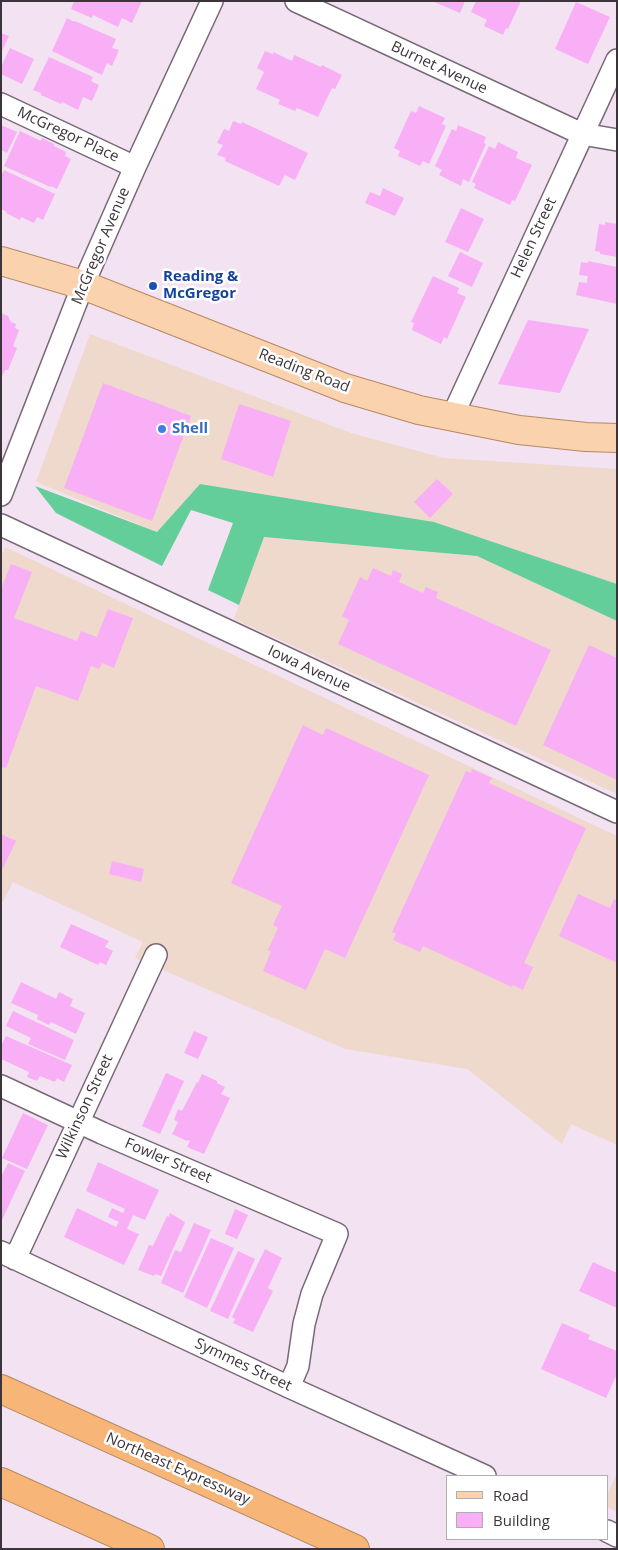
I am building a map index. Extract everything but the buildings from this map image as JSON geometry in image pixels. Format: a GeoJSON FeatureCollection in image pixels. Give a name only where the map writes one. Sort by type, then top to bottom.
{"type":"FeatureCollection","features":[{"type":"Feature","properties":{"kind":"highway","name":"Northeast Expressway"},"geometry":{"type":"LineString","coordinates":[[1,1389],[355,1549]]}},
{"type":"Feature","properties":{"kind":"highway"},"geometry":{"type":"LineString","coordinates":[[1,1482],[150,1549]]}},
{"type":"Feature","properties":{"kind":"main road","name":"Reading Road"},"geometry":{"type":"LineString","coordinates":[[1,261],[83,285],[345,388],[419,410],[519,430],[586,437],[617,438]]}},
{"type":"Feature","properties":{"kind":"street","name":"McGregor Avenue"},"geometry":{"type":"LineString","coordinates":[[1,495],[83,285],[212,1]]}},
{"type":"Feature","properties":{"kind":"street","name":"Burnet Avenue"},"geometry":{"type":"LineString","coordinates":[[296,1],[582,134],[617,140]]}},
{"type":"Feature","properties":{"kind":"street","name":"Helen Street"},"geometry":{"type":"LineString","coordinates":[[452,417],[617,60]]}},
{"type":"Feature","properties":{"kind":"street","name":"McGregor Place"},"geometry":{"type":"LineString","coordinates":[[1,104],[135,167]]}},
{"type":"Feature","properties":{"kind":"street","name":"Iowa Avenue"},"geometry":{"type":"LineString","coordinates":[[1,525],[617,812]]}},
{"type":"Feature","properties":{"kind":"street","name":"Wilkinson Street"},"geometry":{"type":"LineString","coordinates":[[8,1256],[78,1122],[156,955]]}},
{"type":"Feature","properties":{"kind":"street","name":"Fowler Street"},"geometry":{"type":"LineString","coordinates":[[1,1086],[78,1122],[337,1234],[312,1294],[304,1324],[298,1366],[289,1387]]}},
{"type":"Feature","properties":{"kind":"street","name":"Symmes Street"},"geometry":{"type":"LineString","coordinates":[[8,1256],[483,1475]]}},
{"type":"Feature","properties":{"kind":"shaded area"},"geometry":{"type":"Polygon","coordinates":[[[90,334],[351,433],[444,458],[617,469],[617,584],[434,522],[200,484],[157,532],[36,482],[90,334]]]}},
{"type":"Feature","properties":{"kind":"shaded area"},"geometry":{"type":"Polygon","coordinates":[[[263,537],[477,556],[617,621],[617,794],[234,619],[263,537]]]}},
{"type":"Feature","properties":{"kind":"shaded area"},"geometry":{"type":"Polygon","coordinates":[[[5,547],[617,836],[617,1145],[571,1124],[562,1144],[467,1069],[345,1049],[135,958],[143,942],[13,882],[1,905],[1,557],[5,547]]]}},
{"type":"Feature","properties":{"kind":"shaded area"},"geometry":{"type":"Polygon","coordinates":[[[617,1473],[617,1512],[608,1508],[608,1493],[617,1473]]]}},
{"type":"Feature","properties":{"kind":"green space"},"geometry":{"type":"Polygon","coordinates":[[[200,484],[434,522],[617,584],[617,621],[477,556],[264,537],[239,605],[208,590],[233,523],[191,510],[162,566],[56,513],[35,486],[157,532],[200,484]]]}},
{"type":"Feature","properties":{"kind":"place","name":"Reading & McGregor"},"geometry":{"type":"Point","coordinates":[153,286]}},
{"type":"Feature","properties":{"kind":"place","name":"Shell"},"geometry":{"type":"Point","coordinates":[162,429]}}]}
